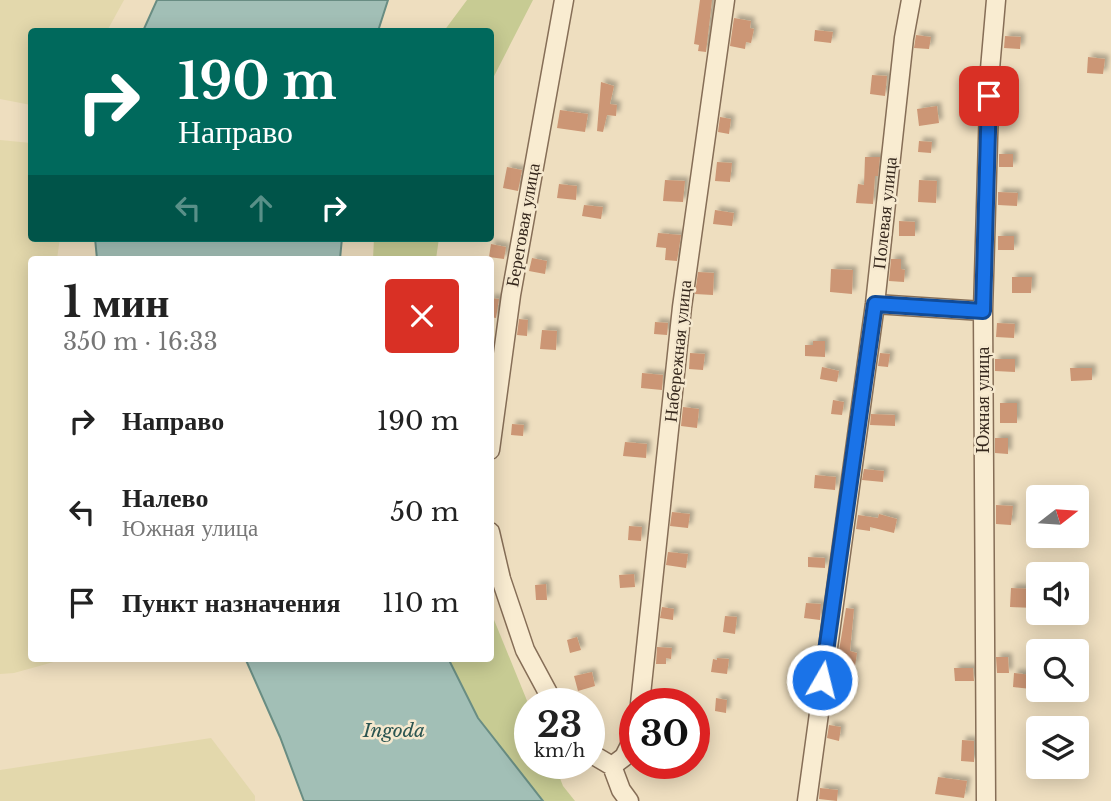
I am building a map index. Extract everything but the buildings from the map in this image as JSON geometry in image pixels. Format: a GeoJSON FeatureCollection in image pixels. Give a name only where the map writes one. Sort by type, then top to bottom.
{"type":"FeatureCollection","features":[{"type":"Feature","properties":{"kind":"street","name":"Береговая улица"},"geometry":{"type":"LineString","coordinates":[[494,411],[511,295],[564,0]]}},
{"type":"Feature","properties":{"kind":"street","name":"Набережная улица"},"geometry":{"type":"LineString","coordinates":[[642,688],[682,307],[725,0]]}},
{"type":"Feature","properties":{"kind":"street","name":"Полевая улица"},"geometry":{"type":"LineString","coordinates":[[807,801],[875,304],[904,38],[911,0]]}},
{"type":"Feature","properties":{"kind":"street","name":"Южная улица"},"geometry":{"type":"LineString","coordinates":[[986,801],[983,311],[990,69],[996,0]]}},
{"type":"Feature","properties":{"kind":"street"},"geometry":{"type":"LineString","coordinates":[[875,304],[983,311]]}},
{"type":"Feature","properties":{"kind":"street"},"geometry":{"type":"LineString","coordinates":[[494,548],[501,579],[525,650],[545,688]]}},
{"type":"Feature","properties":{"kind":"street"},"geometry":{"type":"LineString","coordinates":[[612,766],[619,761]]}},
{"type":"Feature","properties":{"kind":"street"},"geometry":{"type":"LineString","coordinates":[[605,762],[612,766],[621,790],[629,801]]}},
{"type":"Feature","properties":{"kind":"shaded area"},"geometry":{"type":"Polygon","coordinates":[[[0,0],[124,0],[109,28],[28,28],[28,104],[0,99],[0,0]]]}},
{"type":"Feature","properties":{"kind":"shaded area"},"geometry":{"type":"Polygon","coordinates":[[[0,140],[28,143],[28,242],[59,242],[57,256],[28,256],[28,662],[54,662],[0,674],[0,140]]]}},
{"type":"Feature","properties":{"kind":"shaded area"},"geometry":{"type":"Polygon","coordinates":[[[211,738],[255,796],[255,801],[0,801],[0,770],[211,738]]]}},
{"type":"Feature","properties":{"kind":"green space"},"geometry":{"type":"Polygon","coordinates":[[[467,0],[533,0],[494,76],[494,28],[446,28],[467,0]]]}},
{"type":"Feature","properties":{"kind":"green space"},"geometry":{"type":"Polygon","coordinates":[[[374,242],[438,242],[436,256],[373,256],[374,242]]]}},
{"type":"Feature","properties":{"kind":"green space"},"geometry":{"type":"Polygon","coordinates":[[[494,620],[522,688],[514,688],[514,764],[478,718],[450,662],[494,662],[494,620]]]}},
{"type":"Feature","properties":{"kind":"green space"},"geometry":{"type":"Polygon","coordinates":[[[526,779],[560,779],[575,801],[543,801],[526,779]]]}},
{"type":"Feature","properties":{"kind":"water"},"geometry":{"type":"Polygon","coordinates":[[[157,0],[388,0],[379,28],[144,28],[157,0]]]}},
{"type":"Feature","properties":{"kind":"water"},"geometry":{"type":"Polygon","coordinates":[[[95,242],[342,242],[340,256],[97,256],[95,242]]]}},
{"type":"Feature","properties":{"kind":"water","name":"Ingoda"},"geometry":{"type":"Polygon","coordinates":[[[247,662],[450,662],[478,718],[514,764],[514,779],[526,779],[543,801],[304,801],[280,737],[247,662]]]}},
{"type":"Feature","properties":{"kind":"route"},"geometry":{"type":"LineString","coordinates":[[822,680],[875,304],[983,311],[989,96]]}}]}
